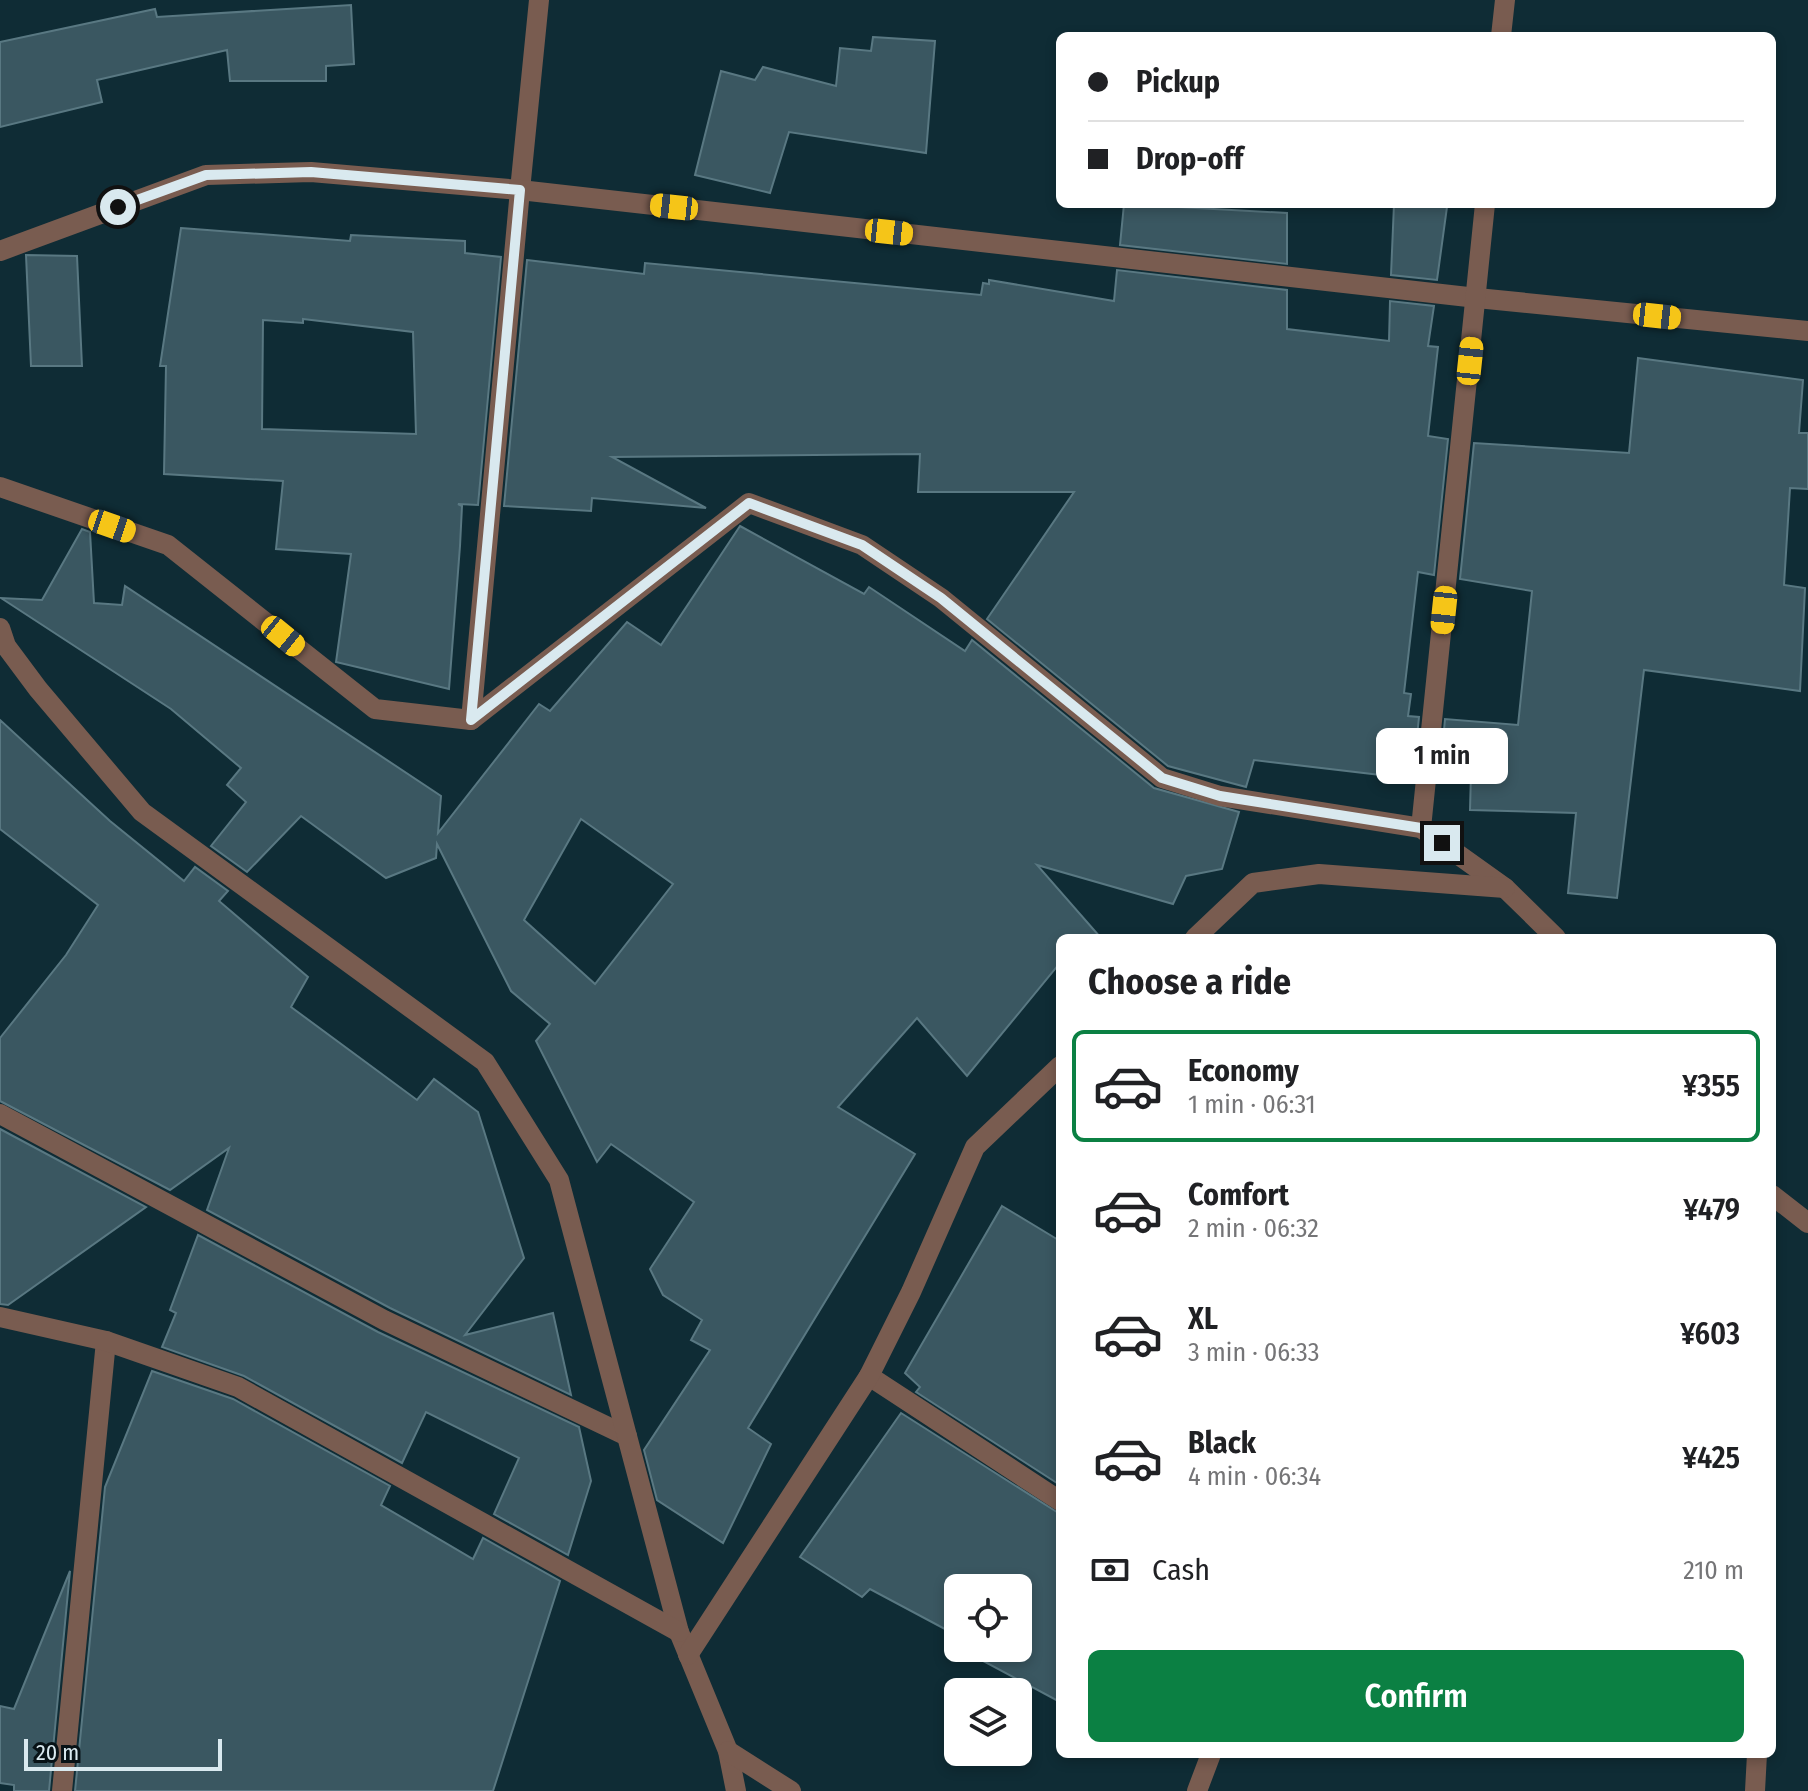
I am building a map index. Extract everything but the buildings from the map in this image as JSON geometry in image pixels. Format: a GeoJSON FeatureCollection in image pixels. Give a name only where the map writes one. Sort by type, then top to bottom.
{"type":"FeatureCollection","features":[{"type":"Feature","properties":{"kind":"street"},"geometry":{"type":"LineString","coordinates":[[471,720],[539,0]]}},
{"type":"Feature","properties":{"kind":"street"},"geometry":{"type":"LineString","coordinates":[[1501,32],[1505,0]]}},
{"type":"Feature","properties":{"kind":"street"},"geometry":{"type":"LineString","coordinates":[[0,251],[206,175],[311,172],[520,190],[1477,298],[1808,331]]}},
{"type":"Feature","properties":{"kind":"street"},"geometry":{"type":"LineString","coordinates":[[1421,828],[1485,208]]}},
{"type":"Feature","properties":{"kind":"street"},"geometry":{"type":"LineString","coordinates":[[0,487],[168,545],[375,709],[471,720],[749,503],[862,545],[941,598],[1162,778],[1220,796],[1421,828],[1505,888],[1540,928]]}},
{"type":"Feature","properties":{"kind":"street"},"geometry":{"type":"LineString","coordinates":[[0,628],[6,646],[38,689],[142,812],[485,1062],[559,1180],[679,1632],[728,1751],[736,1791]]}},
{"type":"Feature","properties":{"kind":"street"},"geometry":{"type":"LineString","coordinates":[[1199,934],[1253,883],[1319,874],[1505,888]]}},
{"type":"Feature","properties":{"kind":"street"},"geometry":{"type":"LineString","coordinates":[[688,1655],[869,1376],[911,1292],[975,1147],[1056,1070]]}},
{"type":"Feature","properties":{"kind":"street"},"geometry":{"type":"LineString","coordinates":[[0,1114],[384,1320],[627,1436]]}},
{"type":"Feature","properties":{"kind":"street"},"geometry":{"type":"LineString","coordinates":[[1776,1198],[1808,1223]]}},
{"type":"Feature","properties":{"kind":"street"},"geometry":{"type":"LineString","coordinates":[[0,1317],[106,1341],[238,1387],[679,1632]]}},
{"type":"Feature","properties":{"kind":"street"},"geometry":{"type":"LineString","coordinates":[[62,1791],[106,1341]]}},
{"type":"Feature","properties":{"kind":"street"},"geometry":{"type":"LineString","coordinates":[[869,1376],[1056,1498]]}},
{"type":"Feature","properties":{"kind":"street"},"geometry":{"type":"LineString","coordinates":[[728,1751],[791,1791]]}},
{"type":"Feature","properties":{"kind":"street"},"geometry":{"type":"LineString","coordinates":[[1197,1791],[1209,1758]]}},
{"type":"Feature","properties":{"kind":"street"},"geometry":{"type":"LineString","coordinates":[[1755,1791],[1757,1758]]}},
{"type":"Feature","properties":{"kind":"route"},"geometry":{"type":"LineString","coordinates":[[118,207],[206,175],[311,172],[520,190],[471,720],[749,503],[862,545],[941,598],[1162,778],[1220,796],[1421,828],[1442,843]]}}]}
